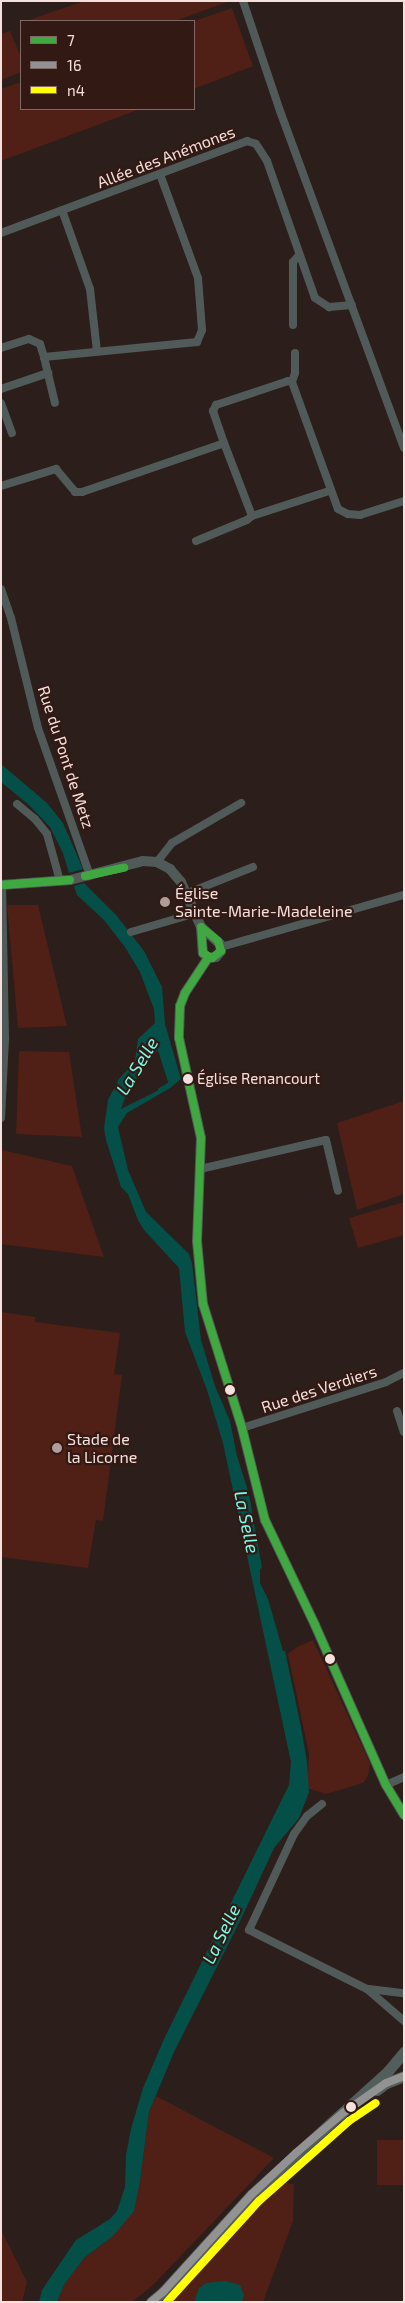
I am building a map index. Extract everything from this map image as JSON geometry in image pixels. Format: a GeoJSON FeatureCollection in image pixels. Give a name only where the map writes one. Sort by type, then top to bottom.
{"type":"FeatureCollection","features":[{"type":"Feature","properties":{"kind":"main road"},"geometry":{"type":"LineString","coordinates":[[151,2302],[163,2292],[252,2194],[388,2072],[404,2052]]}},
{"type":"Feature","properties":{"kind":"main road"},"geometry":{"type":"LineString","coordinates":[[343,2113],[386,2083],[404,2076]]}},
{"type":"Feature","properties":{"kind":"street"},"geometry":{"type":"LineString","coordinates":[[243,1],[280,111],[404,448]]}},
{"type":"Feature","properties":{"kind":"street","name":"Allée des Anémones"},"geometry":{"type":"LineString","coordinates":[[1,232],[247,141],[256,144],[267,161],[315,298],[329,307],[352,305]]}},
{"type":"Feature","properties":{"kind":"street"},"geometry":{"type":"LineString","coordinates":[[44,358],[196,342],[201,337],[198,278],[160,174]]}},
{"type":"Feature","properties":{"kind":"street"},"geometry":{"type":"LineString","coordinates":[[62,210],[90,289],[97,352]]}},
{"type":"Feature","properties":{"kind":"street"},"geometry":{"type":"LineString","coordinates":[[294,325],[293,262],[299,255]]}},
{"type":"Feature","properties":{"kind":"street"},"geometry":{"type":"LineString","coordinates":[[1,348],[29,339],[40,344],[55,403]]}},
{"type":"Feature","properties":{"kind":"street"},"geometry":{"type":"LineString","coordinates":[[295,353],[292,382],[329,490],[338,509],[348,514],[360,515],[404,501]]}},
{"type":"Feature","properties":{"kind":"street"},"geometry":{"type":"LineString","coordinates":[[1,389],[48,373]]}},
{"type":"Feature","properties":{"kind":"street"},"geometry":{"type":"LineString","coordinates":[[252,516],[213,411],[216,405],[292,382]]}},
{"type":"Feature","properties":{"kind":"street"},"geometry":{"type":"LineString","coordinates":[[1,403],[12,433]]}},
{"type":"Feature","properties":{"kind":"street"},"geometry":{"type":"LineString","coordinates":[[1,486],[56,469],[75,492],[82,492],[224,443]]}},
{"type":"Feature","properties":{"kind":"street"},"geometry":{"type":"LineString","coordinates":[[196,541],[247,520],[252,516],[329,490]]}},
{"type":"Feature","properties":{"kind":"street","name":"Rue du Pont de Metz"},"geometry":{"type":"LineString","coordinates":[[1,589],[11,618],[38,728],[87,876]]}},
{"type":"Feature","properties":{"kind":"street"},"geometry":{"type":"LineString","coordinates":[[157,862],[172,843],[241,803]]}},
{"type":"Feature","properties":{"kind":"street"},"geometry":{"type":"LineString","coordinates":[[17,804],[35,819],[47,834],[65,881]]}},
{"type":"Feature","properties":{"kind":"street"},"geometry":{"type":"LineString","coordinates":[[1,1118],[5,1039],[2,885],[65,881],[136,863],[157,862],[170,868],[188,893],[201,926],[203,953],[208,958]]}},
{"type":"Feature","properties":{"kind":"street"},"geometry":{"type":"LineString","coordinates":[[188,893],[253,867]]}},
{"type":"Feature","properties":{"kind":"street"},"geometry":{"type":"LineString","coordinates":[[203,944],[208,939],[225,944],[404,895]]}},
{"type":"Feature","properties":{"kind":"street"},"geometry":{"type":"LineString","coordinates":[[131,932],[196,912]]}},
{"type":"Feature","properties":{"kind":"street"},"geometry":{"type":"LineString","coordinates":[[201,926],[218,943],[219,954],[208,958],[185,994],[180,1006],[179,1038],[200,1138],[197,1241],[203,1304],[242,1428],[265,1520],[315,1625],[386,1785],[404,1815]]}},
{"type":"Feature","properties":{"kind":"street"},"geometry":{"type":"LineString","coordinates":[[200,1169],[326,1140],[338,1191]]}},
{"type":"Feature","properties":{"kind":"street","name":"Rue des Verdiers"},"geometry":{"type":"LineString","coordinates":[[242,1428],[386,1382],[404,1373]]}},
{"type":"Feature","properties":{"kind":"street"},"geometry":{"type":"LineString","coordinates":[[398,1411],[404,1432]]}},
{"type":"Feature","properties":{"kind":"street"},"geometry":{"type":"LineString","coordinates":[[386,1785],[404,1777]]}},
{"type":"Feature","properties":{"kind":"street"},"geometry":{"type":"LineString","coordinates":[[322,1804],[308,1816],[294,1834],[249,1930],[367,1989],[404,2021]]}},
{"type":"Feature","properties":{"kind":"street"},"geometry":{"type":"LineString","coordinates":[[367,1989],[404,1993]]}},
{"type":"Feature","properties":{"kind":"shaded area"},"geometry":{"type":"Polygon","coordinates":[[[84,1],[230,1],[178,20],[29,20],[84,1]]]}},
{"type":"Feature","properties":{"kind":"shaded area"},"geometry":{"type":"Polygon","coordinates":[[[232,8],[253,66],[195,89],[195,21],[232,8]]]}},
{"type":"Feature","properties":{"kind":"shaded area"},"geometry":{"type":"Polygon","coordinates":[[[10,31],[20,55],[20,72],[1,80],[1,34],[10,31]]]}},
{"type":"Feature","properties":{"kind":"shaded area"},"geometry":{"type":"Polygon","coordinates":[[[20,82],[20,110],[137,110],[1,161],[1,89],[20,82]]]}},
{"type":"Feature","properties":{"kind":"shaded area"},"geometry":{"type":"Polygon","coordinates":[[[7,905],[38,905],[67,1026],[18,1028],[7,905]]]}},
{"type":"Feature","properties":{"kind":"shaded area"},"geometry":{"type":"Polygon","coordinates":[[[19,1051],[69,1052],[82,1137],[16,1134],[19,1051]]]}},
{"type":"Feature","properties":{"kind":"shaded area"},"geometry":{"type":"Polygon","coordinates":[[[404,1101],[404,1194],[357,1210],[337,1123],[404,1101]]]}},
{"type":"Feature","properties":{"kind":"shaded area"},"geometry":{"type":"Polygon","coordinates":[[[2,1150],[72,1166],[104,1257],[1,1244],[2,1150]]]}},
{"type":"Feature","properties":{"kind":"shaded area"},"geometry":{"type":"Polygon","coordinates":[[[404,1202],[404,1235],[358,1248],[349,1218],[404,1202]]]}},
{"type":"Feature","properties":{"kind":"shaded area","name":"Stade de la Licorne"},"geometry":{"type":"Polygon","coordinates":[[[1,1312],[35,1317],[35,1322],[120,1333],[114,1374],[122,1375],[103,1521],[96,1520],[88,1568],[1,1557],[1,1312]]]}},
{"type":"Feature","properties":{"kind":"shaded area"},"geometry":{"type":"Polygon","coordinates":[[[313,1640],[370,1763],[368,1776],[363,1783],[326,1794],[307,1788],[309,1754],[288,1654],[297,1647],[313,1640]]]}},
{"type":"Feature","properties":{"kind":"shaded area"},"geometry":{"type":"Polygon","coordinates":[[[156,2096],[274,2158],[153,2285],[132,2302],[57,2302],[64,2285],[84,2258],[113,2236],[140,2181],[149,2112],[156,2096]]]}},
{"type":"Feature","properties":{"kind":"shaded area"},"geometry":{"type":"Polygon","coordinates":[[[377,2140],[404,2140],[404,2185],[377,2185],[377,2140]]]}},
{"type":"Feature","properties":{"kind":"shaded area"},"geometry":{"type":"Polygon","coordinates":[[[282,2182],[294,2184],[293,2221],[263,2302],[166,2302],[282,2182]]]}},
{"type":"Feature","properties":{"kind":"shaded area"},"geometry":{"type":"Polygon","coordinates":[[[1,2230],[27,2282],[22,2302],[1,2302],[1,2230]]]}},
{"type":"Feature","properties":{"kind":"water"},"geometry":{"type":"Polygon","coordinates":[[[1,764],[47,803],[63,823],[83,869],[69,873],[63,853],[50,827],[29,805],[1,782],[1,764]]]}},
{"type":"Feature","properties":{"kind":"water","name":"La Selle"},"geometry":{"type":"Polygon","coordinates":[[[84,883],[116,915],[144,951],[162,987],[165,1024],[181,1079],[170,1088],[127,1113],[118,1127],[128,1170],[146,1212],[189,1254],[192,1263],[201,1340],[215,1386],[230,1421],[237,1456],[249,1494],[262,1568],[260,1569],[260,1583],[268,1599],[283,1651],[285,1651],[307,1762],[309,1792],[299,1818],[274,1848],[243,1915],[174,2052],[149,2112],[134,2211],[113,2236],[84,2258],[64,2285],[57,2302],[39,2302],[42,2290],[76,2240],[110,2219],[117,2211],[125,2187],[126,2155],[131,2129],[143,2088],[164,2039],[289,1785],[291,1762],[223,1443],[207,1390],[185,1332],[179,1268],[144,1230],[138,1220],[128,1194],[121,1187],[106,1140],[104,1128],[108,1100],[119,1079],[127,1070],[134,1067],[138,1039],[155,1023],[154,1009],[140,972],[125,947],[104,920],[77,895],[74,886],[84,883]],[[158,1050],[147,1062],[125,1098],[121,1109],[169,1085],[158,1050]]]}},
{"type":"Feature","properties":{"kind":"water"},"geometry":{"type":"Polygon","coordinates":[[[226,2281],[240,2285],[244,2295],[242,2302],[196,2302],[195,2299],[199,2288],[206,2283],[226,2281]]]}},
{"type":"Feature","properties":{"kind":"waterway"},"geometry":{"type":"LineString","coordinates":[[159,1089],[171,1082]]}},
{"type":"Feature","properties":{"kind":"transit line","name":"7"},"geometry":{"type":"LineString","coordinates":[[85,876],[124,868]]}},
{"type":"Feature","properties":{"kind":"transit line","name":"7"},"geometry":{"type":"LineString","coordinates":[[85,876],[124,868]]}},
{"type":"Feature","properties":{"kind":"transit line","name":"7"},"geometry":{"type":"LineString","coordinates":[[1,885],[70,880]]}},
{"type":"Feature","properties":{"kind":"transit line","name":"7"},"geometry":{"type":"LineString","coordinates":[[1,885],[70,880]]}},
{"type":"Feature","properties":{"kind":"transit line","name":"7"},"geometry":{"type":"LineString","coordinates":[[201,927],[218,941],[221,951],[212,958],[203,953],[201,927]]}},
{"type":"Feature","properties":{"kind":"transit line","name":"7"},"geometry":{"type":"LineString","coordinates":[[208,958],[185,993],[180,1006],[179,1038],[201,1138],[197,1241],[203,1304],[242,1428],[265,1520],[315,1625],[386,1785],[404,1815]]}},
{"type":"Feature","properties":{"kind":"transit line","name":"16"},"geometry":{"type":"LineString","coordinates":[[151,2302],[163,2292],[252,2194],[296,2153],[343,2113],[386,2083],[404,2076]]}},
{"type":"Feature","properties":{"kind":"transit line","name":"n4"},"geometry":{"type":"LineString","coordinates":[[167,2302],[259,2201],[349,2121],[376,2103]]}},
{"type":"Feature","properties":{"kind":"place","name":"Église Sainte-Marie-Madeleine"},"geometry":{"type":"Point","coordinates":[165,902]}},
{"type":"Feature","properties":{"kind":"place","name":"Église Renancourt"},"geometry":{"type":"Point","coordinates":[188,1079]}},
{"type":"Feature","properties":{"kind":"place","name":"Stade de la Licorne"},"geometry":{"type":"Point","coordinates":[57,1448]}}]}
